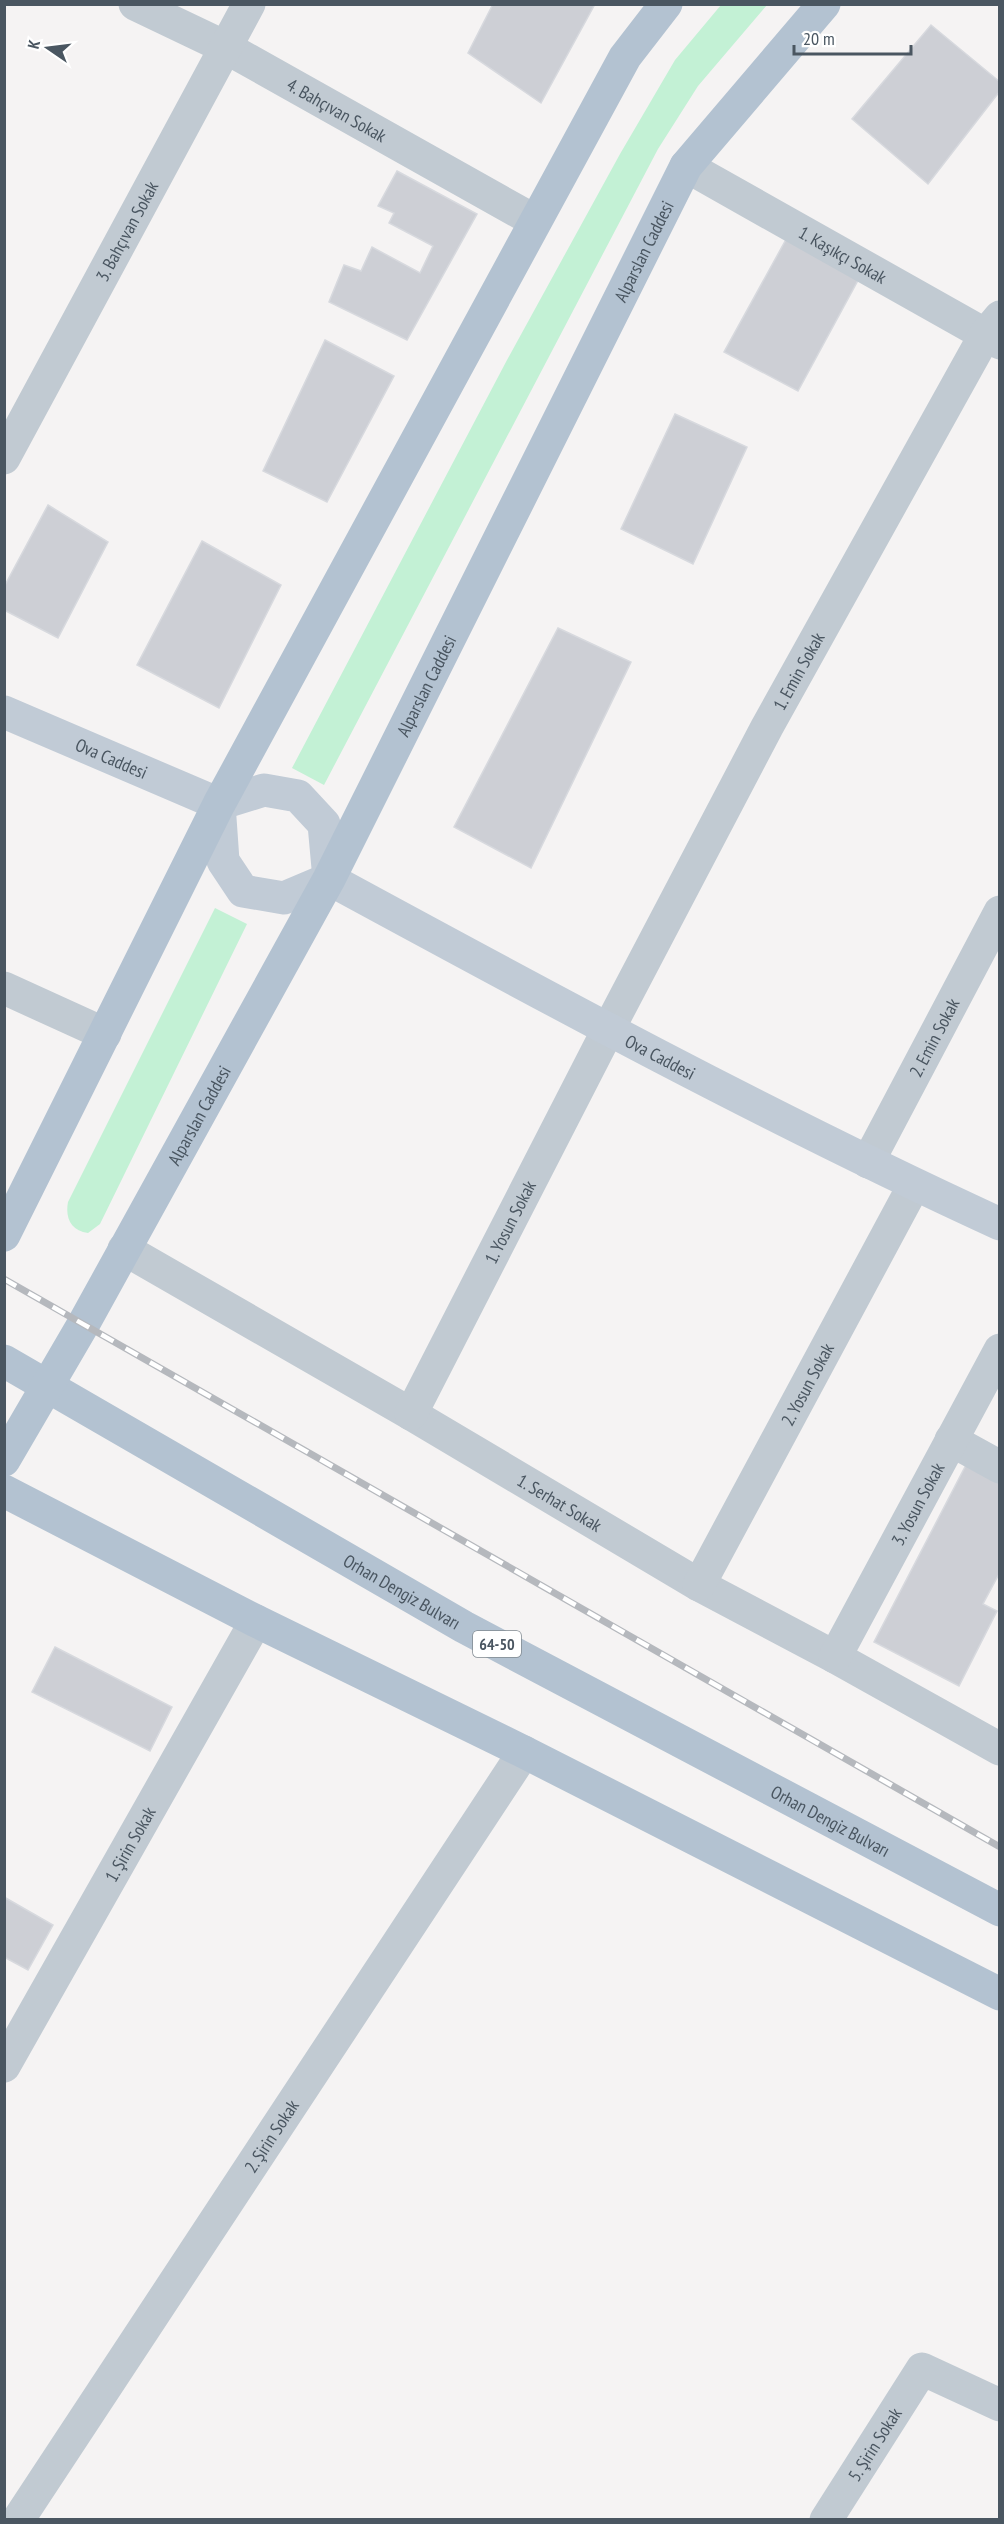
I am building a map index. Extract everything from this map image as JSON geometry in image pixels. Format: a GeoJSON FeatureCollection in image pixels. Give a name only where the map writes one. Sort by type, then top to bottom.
{"type":"FeatureCollection","features":[{"type":"Feature","properties":{"kind":"main road"},"geometry":{"type":"LineString","coordinates":[[4,1235],[219,804],[625,57],[666,4]]}},
{"type":"Feature","properties":{"kind":"main road","name":"Alparslan Caddesi"},"geometry":{"type":"LineString","coordinates":[[4,1461],[328,879],[686,166],[824,4]]}},
{"type":"Feature","properties":{"kind":"main road","name":"Orhan Dengiz Bulvarı"},"geometry":{"type":"LineString","coordinates":[[4,1361],[464,1627],[999,1910]]}},
{"type":"Feature","properties":{"kind":"main road"},"geometry":{"type":"LineString","coordinates":[[4,1491],[256,1621],[524,1752],[999,1994]]}},
{"type":"Feature","properties":{"kind":"street","name":"4. Bahçıvan Sokak"},"geometry":{"type":"LineString","coordinates":[[135,4],[225,47],[535,221]]}},
{"type":"Feature","properties":{"kind":"street","name":"3. Bahçıvan Sokak"},"geometry":{"type":"LineString","coordinates":[[4,458],[249,4]]}},
{"type":"Feature","properties":{"kind":"street","name":"1. Kaşıkçı Sokak"},"geometry":{"type":"LineString","coordinates":[[686,166],[995,332]]}},
{"type":"Feature","properties":{"kind":"street","name":"1. Emin Sokak"},"geometry":{"type":"LineString","coordinates":[[608,1030],[767,727],[995,332]]}},
{"type":"Feature","properties":{"kind":"street","name":"Ova Caddesi"},"geometry":{"type":"LineString","coordinates":[[4,712],[219,804]]}},
{"type":"Feature","properties":{"kind":"street"},"geometry":{"type":"LineString","coordinates":[[264,790],[298,796],[324,824],[328,879],[284,898],[243,891],[223,861],[219,804],[264,790]]}},
{"type":"Feature","properties":{"kind":"street","name":"Ova Caddesi"},"geometry":{"type":"LineString","coordinates":[[328,879],[608,1030],[914,1185],[999,1224]]}},
{"type":"Feature","properties":{"kind":"street","name":"2. Emin Sokak"},"geometry":{"type":"LineString","coordinates":[[868,1162],[999,912]]}},
{"type":"Feature","properties":{"kind":"street"},"geometry":{"type":"LineString","coordinates":[[4,988],[105,1034]]}},
{"type":"Feature","properties":{"kind":"street","name":"1. Yosun Sokak"},"geometry":{"type":"LineString","coordinates":[[411,1414],[608,1030]]}},
{"type":"Feature","properties":{"kind":"street","name":"2. Yosun Sokak"},"geometry":{"type":"LineString","coordinates":[[699,1585],[914,1185]]}},
{"type":"Feature","properties":{"kind":"street","name":"1. Serhat Sokak"},"geometry":{"type":"LineString","coordinates":[[124,1249],[411,1414],[699,1585],[835,1657],[999,1749]]}},
{"type":"Feature","properties":{"kind":"street","name":"3. Yosun Sokak"},"geometry":{"type":"LineString","coordinates":[[835,1657],[999,1350]]}},
{"type":"Feature","properties":{"kind":"street"},"geometry":{"type":"LineString","coordinates":[[951,1440],[999,1467]]}},
{"type":"Feature","properties":{"kind":"street","name":"1. Şirin Sokak"},"geometry":{"type":"LineString","coordinates":[[4,2066],[256,1621]]}},
{"type":"Feature","properties":{"kind":"street","name":"2. Şirin Sokak"},"geometry":{"type":"LineString","coordinates":[[18,2520],[524,1752]]}},
{"type":"Feature","properties":{"kind":"street","name":"5. Şirin Sokak"},"geometry":{"type":"LineString","coordinates":[[826,2520],[922,2369],[999,2405]]}},
{"type":"Feature","properties":{"kind":"green space"},"geometry":{"type":"Polygon","coordinates":[[[721,5],[767,5],[698,86],[658,149],[324,785],[292,768],[507,360],[620,154],[675,60],[721,5]]]}},
{"type":"Feature","properties":{"kind":"green space"},"geometry":{"type":"Polygon","coordinates":[[[215,908],[247,924],[100,1224],[88,1233],[77,1230],[70,1223],[67,1213],[68,1202],[215,908]]]}},
{"type":"Feature","properties":{"kind":"building"},"geometry":{"type":"Polygon","coordinates":[[[493,4],[595,4],[541,103],[468,53],[493,4]]]}},
{"type":"Feature","properties":{"kind":"building"},"geometry":{"type":"Polygon","coordinates":[[[931,25],[1000,82],[1000,91],[928,184],[852,119],[931,25]]]}},
{"type":"Feature","properties":{"kind":"building"},"geometry":{"type":"Polygon","coordinates":[[[397,171],[477,214],[407,340],[329,302],[344,265],[361,271],[372,247],[420,273],[433,246],[389,223],[394,213],[378,206],[397,171]]]}},
{"type":"Feature","properties":{"kind":"building"},"geometry":{"type":"Polygon","coordinates":[[[789,234],[862,273],[798,391],[724,352],[789,234]]]}},
{"type":"Feature","properties":{"kind":"building"},"geometry":{"type":"Polygon","coordinates":[[[325,340],[394,376],[327,502],[263,471],[325,340]]]}},
{"type":"Feature","properties":{"kind":"building"},"geometry":{"type":"Polygon","coordinates":[[[675,414],[747,447],[693,564],[621,529],[675,414]]]}},
{"type":"Feature","properties":{"kind":"building"},"geometry":{"type":"Polygon","coordinates":[[[48,505],[108,542],[58,638],[4,610],[4,587],[48,505]]]}},
{"type":"Feature","properties":{"kind":"building"},"geometry":{"type":"Polygon","coordinates":[[[202,541],[281,585],[219,708],[137,665],[202,541]]]}},
{"type":"Feature","properties":{"kind":"building"},"geometry":{"type":"Polygon","coordinates":[[[558,628],[631,662],[531,868],[454,827],[558,628]]]}},
{"type":"Feature","properties":{"kind":"building"},"geometry":{"type":"Polygon","coordinates":[[[967,1463],[1000,1479],[1000,1572],[983,1604],[997,1611],[959,1686],[874,1642],[967,1463]]]}},
{"type":"Feature","properties":{"kind":"building"},"geometry":{"type":"Polygon","coordinates":[[[55,1647],[172,1707],[150,1751],[32,1692],[55,1647]]]}},
{"type":"Feature","properties":{"kind":"building"},"geometry":{"type":"Polygon","coordinates":[[[4,1897],[53,1925],[28,1970],[4,1957],[4,1897]]]}},
{"type":"Feature","properties":{"kind":"railway"},"geometry":{"type":"LineString","coordinates":[[4,1279],[1000,1847]]}}]}
